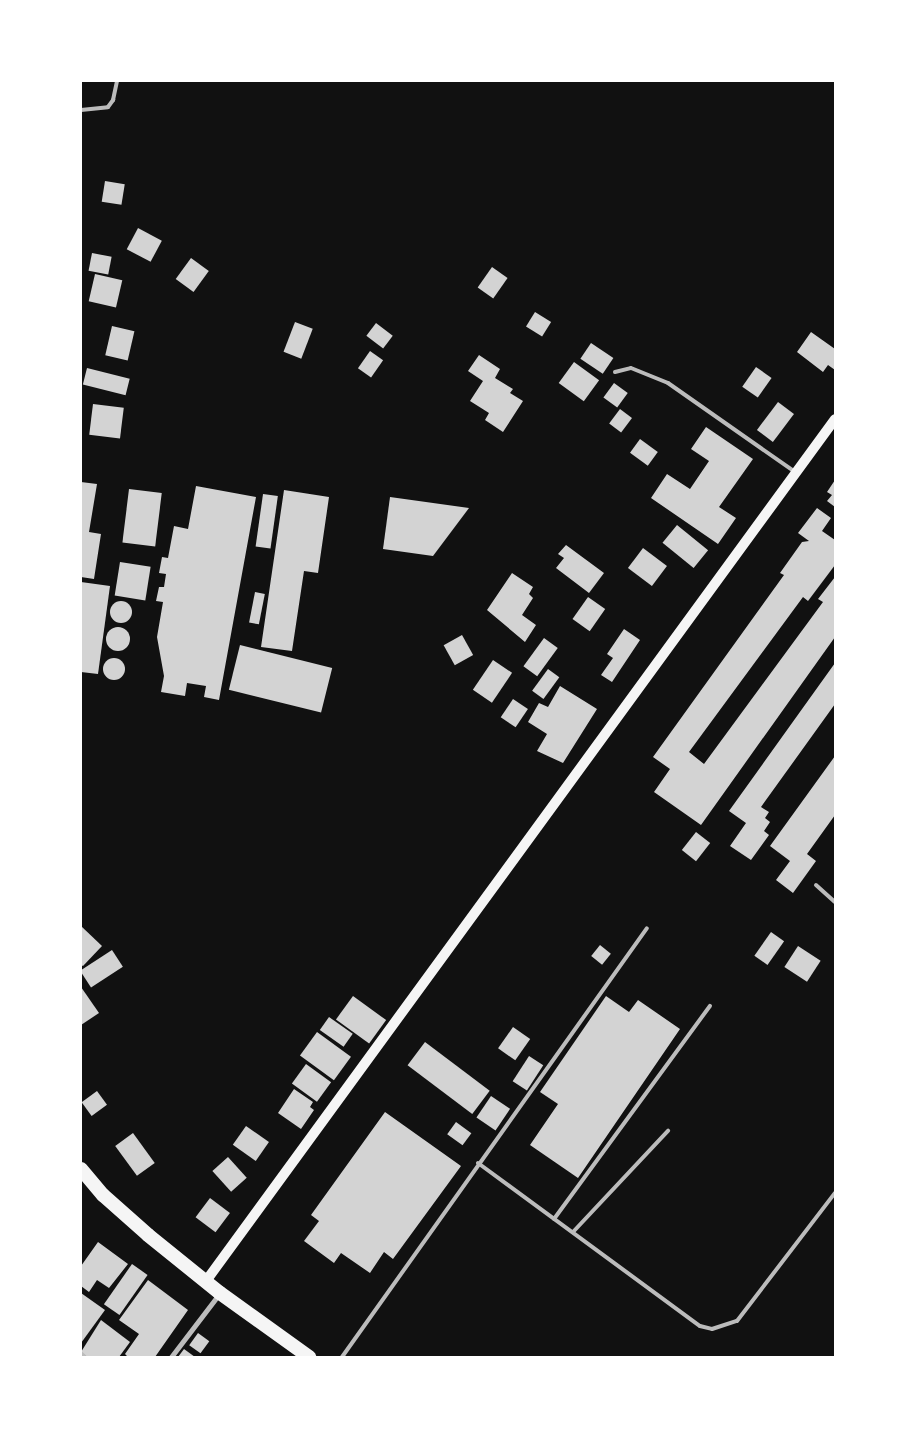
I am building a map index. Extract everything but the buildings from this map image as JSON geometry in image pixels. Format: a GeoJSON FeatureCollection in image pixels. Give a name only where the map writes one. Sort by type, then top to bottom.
{"type":"FeatureCollection","features":[{"type":"Feature","properties":{"kind":"highway"},"geometry":{"type":"LineString","coordinates":[[81,1169],[103,1195],[220,1293],[309,1357]]}},
{"type":"Feature","properties":{"kind":"main road"},"geometry":{"type":"LineString","coordinates":[[206,1281],[835,419]]}},
{"type":"Feature","properties":{"kind":"street"},"geometry":{"type":"LineString","coordinates":[[171,1357],[220,1293]]}},
{"type":"Feature","properties":{"kind":"street"},"geometry":{"type":"LineString","coordinates":[[81,1354],[84,1357]]}},
{"type":"Feature","properties":{"kind":"lane"},"geometry":{"type":"LineString","coordinates":[[81,110],[108,107],[113,100],[117,81]]}},
{"type":"Feature","properties":{"kind":"lane"},"geometry":{"type":"LineString","coordinates":[[615,372],[631,368],[648,372],[796,472]]}},
{"type":"Feature","properties":{"kind":"lane"},"geometry":{"type":"LineString","coordinates":[[816,885],[835,902]]}},
{"type":"Feature","properties":{"kind":"lane"},"geometry":{"type":"LineString","coordinates":[[342,1357],[478,1163],[648,928]]}},
{"type":"Feature","properties":{"kind":"lane"},"geometry":{"type":"LineString","coordinates":[[554,1219],[710,1006]]}},
{"type":"Feature","properties":{"kind":"lane"},"geometry":{"type":"LineString","coordinates":[[574,1232],[668,1131]]}},
{"type":"Feature","properties":{"kind":"lane"},"geometry":{"type":"LineString","coordinates":[[478,1163],[700,1326],[712,1329],[737,1322],[835,1193]]}}]}
